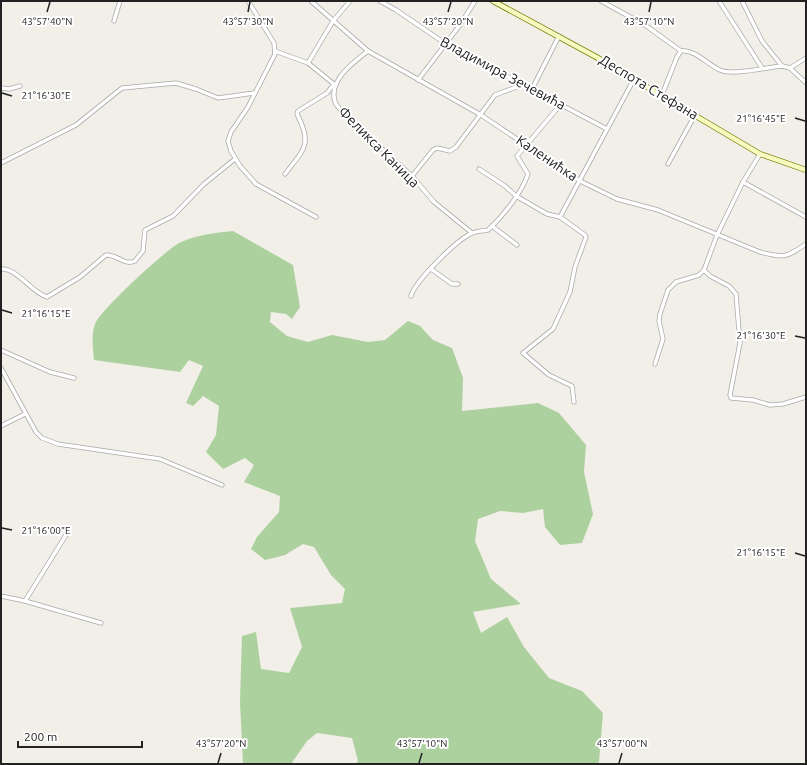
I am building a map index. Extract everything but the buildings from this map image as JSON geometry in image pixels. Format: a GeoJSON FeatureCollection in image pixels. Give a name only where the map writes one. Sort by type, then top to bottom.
{"type":"FeatureCollection","features":[{"type":"Feature","properties":{"kind":"main road","name":"Деспота Стефана"},"geometry":{"type":"LineString","coordinates":[[493,1],[559,36],[662,95],[760,154],[806,170]]}},
{"type":"Feature","properties":{"kind":"street"},"geometry":{"type":"LineString","coordinates":[[114,21],[120,1]]}},
{"type":"Feature","properties":{"kind":"street"},"geometry":{"type":"LineString","coordinates":[[248,1],[271,38],[276,51],[273,60],[254,93],[248,107],[229,136],[228,141],[235,159],[256,184],[316,217]]}},
{"type":"Feature","properties":{"kind":"street","name":"Каленићка"},"geometry":{"type":"LineString","coordinates":[[311,1],[368,51],[481,114],[580,181],[617,199],[658,210],[760,252],[787,256],[806,244]]}},
{"type":"Feature","properties":{"kind":"street"},"geometry":{"type":"LineString","coordinates":[[308,63],[333,21],[350,1]]}},
{"type":"Feature","properties":{"kind":"street","name":"Владимира Зечевића"},"geometry":{"type":"LineString","coordinates":[[380,1],[446,44],[607,129]]}},
{"type":"Feature","properties":{"kind":"street"},"geometry":{"type":"LineString","coordinates":[[418,80],[446,44],[475,1]]}},
{"type":"Feature","properties":{"kind":"street"},"geometry":{"type":"LineString","coordinates":[[601,1],[645,25],[681,51],[686,50],[726,72],[782,66],[790,68],[806,83]]}},
{"type":"Feature","properties":{"kind":"street"},"geometry":{"type":"LineString","coordinates":[[719,1],[762,68]]}},
{"type":"Feature","properties":{"kind":"street"},"geometry":{"type":"LineString","coordinates":[[742,1],[762,41],[782,66]]}},
{"type":"Feature","properties":{"kind":"street"},"geometry":{"type":"LineString","coordinates":[[532,89],[559,36]]}},
{"type":"Feature","properties":{"kind":"street"},"geometry":{"type":"LineString","coordinates":[[276,51],[308,63],[335,85]]}},
{"type":"Feature","properties":{"kind":"street"},"geometry":{"type":"LineString","coordinates":[[285,174],[299,156],[306,140],[305,132],[297,114],[298,111],[327,93],[335,85],[346,69],[368,51]]}},
{"type":"Feature","properties":{"kind":"street"},"geometry":{"type":"LineString","coordinates":[[662,95],[677,57],[681,51]]}},
{"type":"Feature","properties":{"kind":"street"},"geometry":{"type":"LineString","coordinates":[[790,68],[806,58]]}},
{"type":"Feature","properties":{"kind":"street"},"geometry":{"type":"LineString","coordinates":[[560,217],[634,79]]}},
{"type":"Feature","properties":{"kind":"street"},"geometry":{"type":"LineString","coordinates":[[1,163],[76,125],[122,88],[176,83],[218,98],[254,93]]}},
{"type":"Feature","properties":{"kind":"street","name":"Феликса Каница"},"geometry":{"type":"LineString","coordinates":[[335,85],[336,104],[345,115],[412,176],[434,202],[472,233]]}},
{"type":"Feature","properties":{"kind":"street"},"geometry":{"type":"LineString","coordinates":[[412,176],[433,150],[437,148],[450,152],[456,147],[495,95],[522,85]]}},
{"type":"Feature","properties":{"kind":"street"},"geometry":{"type":"LineString","coordinates":[[1,88],[9,89],[20,86]]}},
{"type":"Feature","properties":{"kind":"street"},"geometry":{"type":"LineString","coordinates":[[411,296],[431,269],[472,233],[488,230],[516,196],[528,174],[517,156],[561,104]]}},
{"type":"Feature","properties":{"kind":"street"},"geometry":{"type":"LineString","coordinates":[[668,164],[695,115]]}},
{"type":"Feature","properties":{"kind":"street"},"geometry":{"type":"LineString","coordinates":[[655,364],[663,339],[659,321],[660,314],[668,290],[681,280],[699,275],[704,270],[717,235],[743,182],[760,154]]}},
{"type":"Feature","properties":{"kind":"street"},"geometry":{"type":"LineString","coordinates":[[1,268],[8,269],[37,292],[47,297],[80,277],[106,256],[111,255],[127,263],[135,261],[143,251],[145,230],[173,216],[204,184],[235,159]]}},
{"type":"Feature","properties":{"kind":"street"},"geometry":{"type":"LineString","coordinates":[[480,169],[506,186],[516,196],[547,214],[560,217],[585,234],[586,238],[575,267],[570,292],[553,329],[523,353],[549,375],[572,386],[574,402]]}},
{"type":"Feature","properties":{"kind":"street"},"geometry":{"type":"LineString","coordinates":[[743,182],[806,217]]}},
{"type":"Feature","properties":{"kind":"street"},"geometry":{"type":"LineString","coordinates":[[492,226],[517,245]]}},
{"type":"Feature","properties":{"kind":"street"},"geometry":{"type":"LineString","coordinates":[[431,269],[452,284],[458,284]]}},
{"type":"Feature","properties":{"kind":"street"},"geometry":{"type":"LineString","coordinates":[[704,270],[710,276],[729,286],[736,294],[740,343],[730,395],[731,398],[753,400],[770,405],[783,404],[806,397]]}},
{"type":"Feature","properties":{"kind":"street"},"geometry":{"type":"LineString","coordinates":[[1,350],[50,372],[74,378]]}},
{"type":"Feature","properties":{"kind":"street"},"geometry":{"type":"LineString","coordinates":[[1,368],[25,414],[36,432],[45,440],[58,444],[160,459],[222,485]]}},
{"type":"Feature","properties":{"kind":"street"},"geometry":{"type":"LineString","coordinates":[[1,426],[25,414]]}},
{"type":"Feature","properties":{"kind":"street"},"geometry":{"type":"LineString","coordinates":[[25,601],[66,535]]}},
{"type":"Feature","properties":{"kind":"street"},"geometry":{"type":"LineString","coordinates":[[1,596],[25,601],[101,623]]}},
{"type":"Feature","properties":{"kind":"green space"},"geometry":{"type":"Polygon","coordinates":[[[233,231],[293,265],[300,307],[292,319],[286,314],[271,312],[270,322],[287,336],[308,342],[332,335],[368,342],[385,340],[408,321],[420,326],[433,340],[452,348],[463,378],[462,411],[538,403],[559,413],[586,445],[584,472],[593,514],[582,543],[560,545],[545,527],[543,509],[523,513],[500,511],[478,519],[475,541],[491,579],[521,604],[473,612],[481,633],[507,617],[524,647],[549,678],[582,691],[603,713],[599,762],[597,764],[356,764],[358,761],[352,738],[317,733],[307,741],[291,764],[243,764],[240,702],[242,636],[256,632],[261,669],[289,673],[302,647],[290,608],[342,603],[345,589],[331,575],[314,547],[303,544],[285,555],[265,560],[251,549],[257,537],[279,512],[280,496],[244,482],[254,465],[245,458],[223,469],[206,452],[216,435],[219,406],[203,396],[193,406],[186,403],[203,366],[189,360],[180,372],[94,360],[93,342],[94,328],[99,317],[120,294],[172,248],[179,243],[199,236],[233,231]]]}}]}
